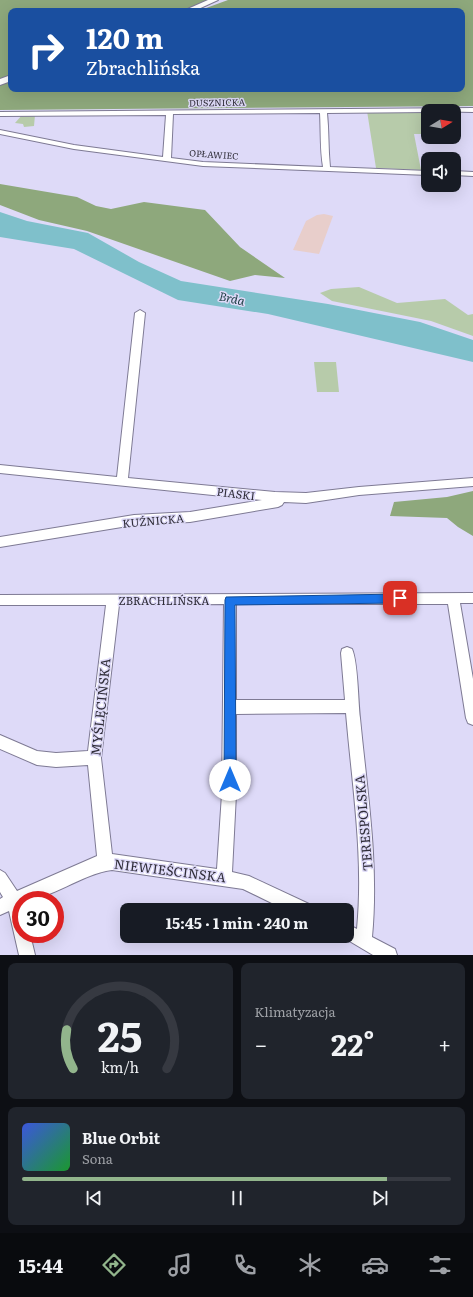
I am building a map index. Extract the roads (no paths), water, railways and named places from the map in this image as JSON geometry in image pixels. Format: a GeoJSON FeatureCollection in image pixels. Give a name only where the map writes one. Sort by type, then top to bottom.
{"type":"FeatureCollection","features":[{"type":"Feature","properties":{"kind":"main road"},"geometry":{"type":"LineString","coordinates":[[194,8],[214,0]]}},
{"type":"Feature","properties":{"kind":"street","name":"DUSZNICKA"},"geometry":{"type":"LineString","coordinates":[[0,114],[473,110]]}},
{"type":"Feature","properties":{"kind":"street"},"geometry":{"type":"LineString","coordinates":[[323,111],[326,143],[324,150],[327,169]]}},
{"type":"Feature","properties":{"kind":"street"},"geometry":{"type":"LineString","coordinates":[[167,159],[170,112]]}},
{"type":"Feature","properties":{"kind":"street","name":"OPŁAWIEC"},"geometry":{"type":"LineString","coordinates":[[0,132],[74,147],[203,164],[421,173]]}},
{"type":"Feature","properties":{"kind":"street"},"geometry":{"type":"LineString","coordinates":[[461,174],[473,174]]}},
{"type":"Feature","properties":{"kind":"street"},"geometry":{"type":"LineString","coordinates":[[122,481],[140,313]]}},
{"type":"Feature","properties":{"kind":"street","name":"PIASKI"},"geometry":{"type":"LineString","coordinates":[[0,469],[259,496],[306,498],[359,491],[473,482]]}},
{"type":"Feature","properties":{"kind":"street","name":"KUŹNICKA"},"geometry":{"type":"LineString","coordinates":[[0,542],[134,520],[190,517],[306,498]]}},
{"type":"Feature","properties":{"kind":"street"},"geometry":{"type":"LineString","coordinates":[[453,598],[473,718]]}},
{"type":"Feature","properties":{"kind":"street","name":"ZBRACHLIŃSKA"},"geometry":{"type":"LineString","coordinates":[[0,600],[473,598]]}},
{"type":"Feature","properties":{"kind":"street","name":"MYŚLĘCIŃSKA"},"geometry":{"type":"LineString","coordinates":[[105,863],[94,758],[113,600]]}},
{"type":"Feature","properties":{"kind":"street"},"geometry":{"type":"LineString","coordinates":[[224,876],[229,794],[230,600]]}},
{"type":"Feature","properties":{"kind":"street","name":"TERESPOLSKA"},"geometry":{"type":"LineString","coordinates":[[347,653],[367,869],[367,909],[364,941]]}},
{"type":"Feature","properties":{"kind":"street"},"geometry":{"type":"LineString","coordinates":[[230,707],[341,707],[353,705]]}},
{"type":"Feature","properties":{"kind":"street"},"geometry":{"type":"LineString","coordinates":[[0,742],[37,758],[56,760],[94,758]]}},
{"type":"Feature","properties":{"kind":"street","name":"NIEWIEŚCIŃSKA"},"geometry":{"type":"LineString","coordinates":[[35,891],[97,864],[112,862],[224,876],[244,881],[289,903]]}},
{"type":"Feature","properties":{"kind":"street"},"geometry":{"type":"LineString","coordinates":[[0,878],[12,897]]}},
{"type":"Feature","properties":{"kind":"street","name":"NIEWIEŚCIŃSKA"},"geometry":{"type":"LineString","coordinates":[[0,907],[12,901]]}},
{"type":"Feature","properties":{"kind":"street"},"geometry":{"type":"LineString","coordinates":[[354,936],[389,955]]}},
{"type":"Feature","properties":{"kind":"street"},"geometry":{"type":"LineString","coordinates":[[24,943],[27,955]]}},
{"type":"Feature","properties":{"kind":"water","name":"Brda"},"geometry":{"type":"Polygon","coordinates":[[[0,212],[27,221],[88,233],[139,262],[181,281],[328,304],[420,322],[473,340],[473,362],[268,314],[178,300],[74,249],[0,237],[0,212]]]}}]}
